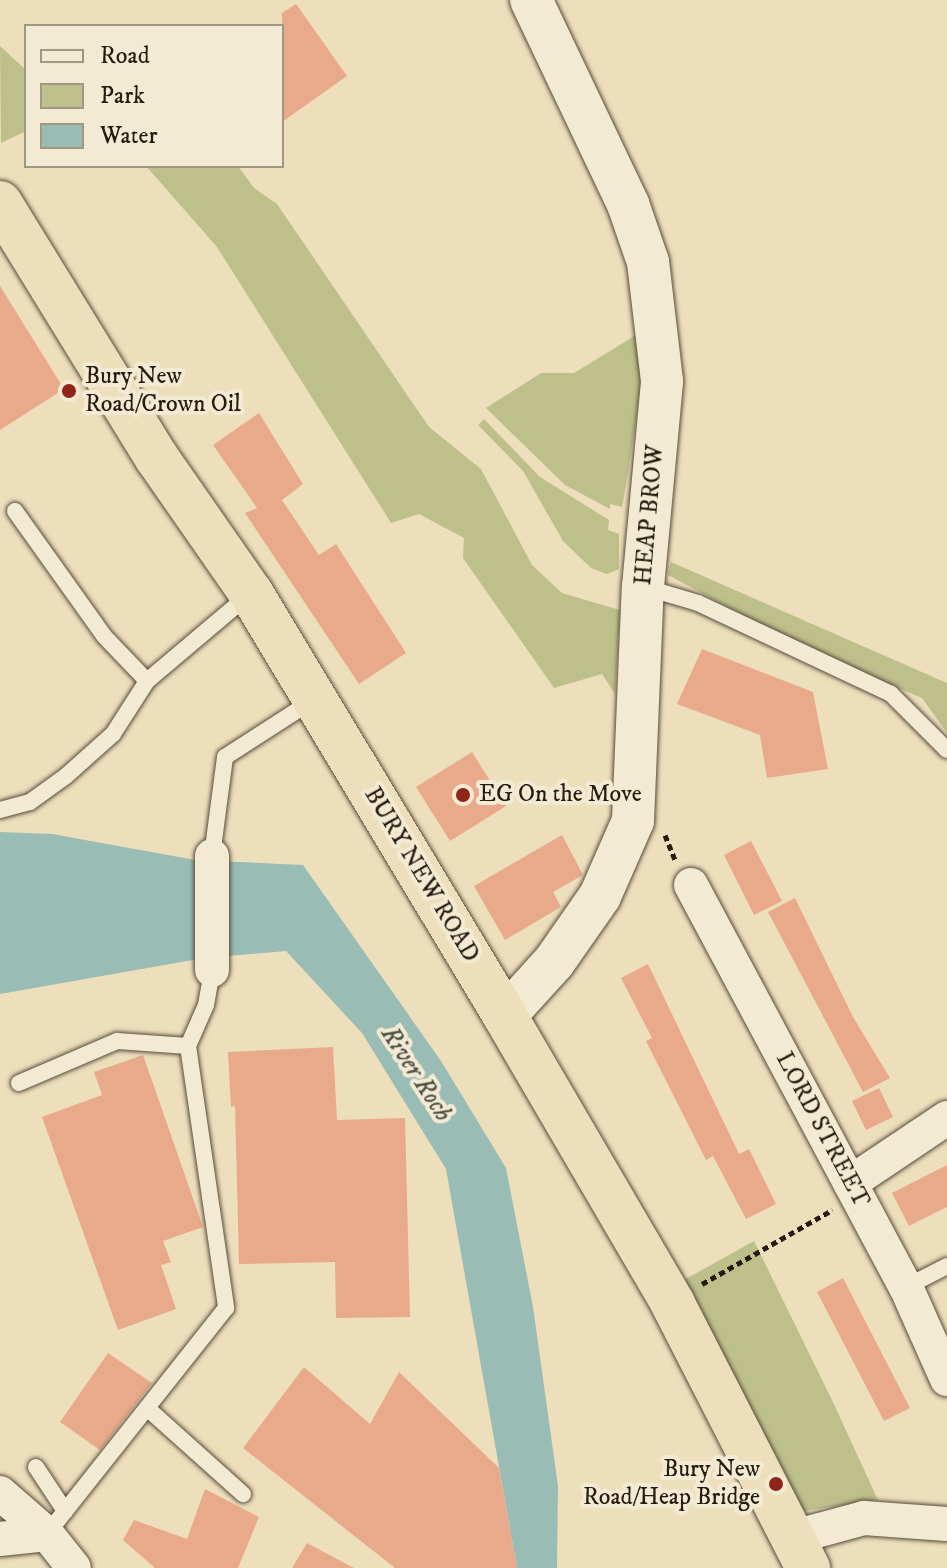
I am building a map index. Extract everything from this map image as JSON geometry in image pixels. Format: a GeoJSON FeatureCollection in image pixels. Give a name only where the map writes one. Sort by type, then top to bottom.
{"type":"FeatureCollection","features":[{"type":"Feature","properties":{"kind":"highway","name":"BURY NEW ROAD"},"geometry":{"type":"LineString","coordinates":[[0,203],[157,458],[251,593],[317,698],[673,1304],[801,1552]]}},
{"type":"Feature","properties":{"kind":"street","name":"HEAP BROW"},"geometry":{"type":"LineString","coordinates":[[505,1016],[554,962],[600,896],[633,821],[643,587],[662,381],[648,262],[628,204],[538,23],[531,0]]}},
{"type":"Feature","properties":{"kind":"street"},"geometry":{"type":"LineString","coordinates":[[212,856],[212,970]]}},
{"type":"Feature","properties":{"kind":"street","name":"LORD STREET"},"geometry":{"type":"LineString","coordinates":[[691,885],[906,1287],[947,1379]]}},
{"type":"Feature","properties":{"kind":"street"},"geometry":{"type":"LineString","coordinates":[[854,1189],[947,1118]]}},
{"type":"Feature","properties":{"kind":"street"},"geometry":{"type":"LineString","coordinates":[[0,1493],[56,1522],[74,1568]]}},
{"type":"Feature","properties":{"kind":"street"},"geometry":{"type":"LineString","coordinates":[[801,1552],[864,1518],[947,1524]]}},
{"type":"Feature","properties":{"kind":"street"},"geometry":{"type":"LineString","coordinates":[[0,1539],[56,1522]]}},
{"type":"Feature","properties":{"kind":"lane"},"geometry":{"type":"LineString","coordinates":[[15,511],[104,636],[147,681]]}},
{"type":"Feature","properties":{"kind":"lane"},"geometry":{"type":"LineString","coordinates":[[643,587],[698,603],[891,694],[947,750]]}},
{"type":"Feature","properties":{"kind":"lane"},"geometry":{"type":"LineString","coordinates":[[0,810],[30,802],[66,776],[113,734],[147,681],[251,593]]}},
{"type":"Feature","properties":{"kind":"lane"},"geometry":{"type":"LineString","coordinates":[[212,856],[225,757],[317,698]]}},
{"type":"Feature","properties":{"kind":"lane"},"geometry":{"type":"LineString","coordinates":[[56,1522],[226,1308],[188,1046],[206,1005],[212,970]]}},
{"type":"Feature","properties":{"kind":"lane"},"geometry":{"type":"LineString","coordinates":[[19,1083],[117,1041],[188,1046]]}},
{"type":"Feature","properties":{"kind":"lane"},"geometry":{"type":"LineString","coordinates":[[906,1287],[947,1266]]}},
{"type":"Feature","properties":{"kind":"lane"},"geometry":{"type":"LineString","coordinates":[[147,1408],[243,1494]]}},
{"type":"Feature","properties":{"kind":"lane"},"geometry":{"type":"LineString","coordinates":[[36,1467],[56,1522]]}},
{"type":"Feature","properties":{"kind":"path"},"geometry":{"type":"LineString","coordinates":[[673,1304],[854,1189]]}},
{"type":"Feature","properties":{"kind":"green space"},"geometry":{"type":"Polygon","coordinates":[[[0,46],[24,68],[24,132],[1,143],[0,46]]]}},
{"type":"Feature","properties":{"kind":"green space"},"geometry":{"type":"Polygon","coordinates":[[[148,168],[239,168],[254,188],[277,204],[429,427],[481,469],[532,565],[562,593],[620,610],[615,694],[602,674],[554,688],[463,558],[464,538],[419,514],[391,523],[217,247],[148,168]]]}},
{"type":"Feature","properties":{"kind":"green space"},"geometry":{"type":"Polygon","coordinates":[[[639,333],[641,385],[628,474],[622,507],[610,504],[610,509],[565,485],[486,408],[541,373],[574,373],[639,333]]]}},
{"type":"Feature","properties":{"kind":"green space"},"geometry":{"type":"Polygon","coordinates":[[[484,419],[540,477],[609,520],[608,530],[619,534],[619,569],[607,574],[591,568],[563,541],[523,471],[478,425],[484,419]]]}},
{"type":"Feature","properties":{"kind":"green space"},"geometry":{"type":"Polygon","coordinates":[[[671,562],[947,683],[947,733],[922,698],[810,651],[668,575],[671,562]]]}},
{"type":"Feature","properties":{"kind":"green space"},"geometry":{"type":"Polygon","coordinates":[[[754,1241],[878,1500],[797,1512],[684,1280],[754,1241]]]}},
{"type":"Feature","properties":{"kind":"water"},"geometry":{"type":"Polygon","coordinates":[[[0,832],[52,834],[201,861],[204,958],[0,994],[0,832]]]}},
{"type":"Feature","properties":{"kind":"water","name":"River Roch"},"geometry":{"type":"Polygon","coordinates":[[[216,861],[303,865],[441,1061],[506,1168],[533,1307],[558,1486],[557,1568],[517,1568],[446,1169],[362,1033],[286,951],[216,957],[216,861]]]}},
{"type":"Feature","properties":{"kind":"building"},"geometry":{"type":"Polygon","coordinates":[[[296,4],[347,76],[284,121],[284,24],[282,13],[296,4]]]}},
{"type":"Feature","properties":{"kind":"building"},"geometry":{"type":"Polygon","coordinates":[[[0,286],[64,389],[0,430],[0,286]]]}},
{"type":"Feature","properties":{"kind":"building"},"geometry":{"type":"Polygon","coordinates":[[[259,413],[303,484],[282,500],[319,555],[336,544],[406,653],[359,684],[245,513],[257,508],[213,445],[259,413]]]}},
{"type":"Feature","properties":{"kind":"building"},"geometry":{"type":"Polygon","coordinates":[[[702,649],[813,692],[828,769],[767,778],[760,735],[677,704],[702,649]]]}},
{"type":"Feature","properties":{"kind":"building"},"geometry":{"type":"Polygon","coordinates":[[[472,752],[506,806],[450,841],[416,787],[472,752]]]}},
{"type":"Feature","properties":{"kind":"building"},"geometry":{"type":"Polygon","coordinates":[[[562,835],[583,875],[553,892],[561,907],[505,940],[474,886],[562,835]]]}},
{"type":"Feature","properties":{"kind":"building"},"geometry":{"type":"Polygon","coordinates":[[[751,841],[782,901],[754,915],[724,855],[751,841]]]}},
{"type":"Feature","properties":{"kind":"building"},"geometry":{"type":"Polygon","coordinates":[[[795,898],[853,1017],[890,1078],[863,1092],[768,912],[795,898]]]}},
{"type":"Feature","properties":{"kind":"building"},"geometry":{"type":"Polygon","coordinates":[[[648,964],[739,1154],[749,1149],[776,1204],[746,1219],[713,1156],[706,1160],[646,1041],[652,1038],[621,978],[648,964]]]}},
{"type":"Feature","properties":{"kind":"building"},"geometry":{"type":"Polygon","coordinates":[[[333,1047],[337,1120],[405,1118],[410,1317],[336,1318],[335,1262],[239,1264],[235,1106],[231,1107],[228,1052],[333,1047]]]}},
{"type":"Feature","properties":{"kind":"building"},"geometry":{"type":"Polygon","coordinates":[[[143,1055],[203,1227],[163,1241],[171,1262],[161,1265],[176,1309],[118,1330],[42,1117],[102,1095],[94,1072],[143,1055]]]}},
{"type":"Feature","properties":{"kind":"building"},"geometry":{"type":"Polygon","coordinates":[[[879,1088],[893,1117],[866,1130],[852,1101],[879,1088]]]}},
{"type":"Feature","properties":{"kind":"building"},"geometry":{"type":"Polygon","coordinates":[[[947,1165],[947,1207],[909,1226],[892,1193],[947,1165]]]}},
{"type":"Feature","properties":{"kind":"building"},"geometry":{"type":"Polygon","coordinates":[[[843,1278],[910,1408],[884,1421],[817,1292],[843,1278]]]}},
{"type":"Feature","properties":{"kind":"building"},"geometry":{"type":"Polygon","coordinates":[[[108,1353],[152,1383],[100,1450],[60,1422],[108,1353]]]}},
{"type":"Feature","properties":{"kind":"building"},"geometry":{"type":"Polygon","coordinates":[[[304,1367],[370,1424],[399,1372],[499,1468],[517,1568],[395,1568],[243,1448],[304,1367]]]}},
{"type":"Feature","properties":{"kind":"building"},"geometry":{"type":"Polygon","coordinates":[[[205,1489],[259,1517],[238,1568],[155,1568],[123,1540],[134,1520],[187,1539],[205,1489]]]}},
{"type":"Feature","properties":{"kind":"building"},"geometry":{"type":"Polygon","coordinates":[[[307,1543],[354,1568],[292,1568],[307,1543]]]}},
{"type":"Feature","properties":{"kind":"place","name":"Bury New Road/Crown Oil"},"geometry":{"type":"Point","coordinates":[69,391]}},
{"type":"Feature","properties":{"kind":"place","name":"EG On the Move"},"geometry":{"type":"Point","coordinates":[463,795]}},
{"type":"Feature","properties":{"kind":"place","name":"Bury New Road/Heap Bridge"},"geometry":{"type":"Point","coordinates":[776,1484]}}]}
